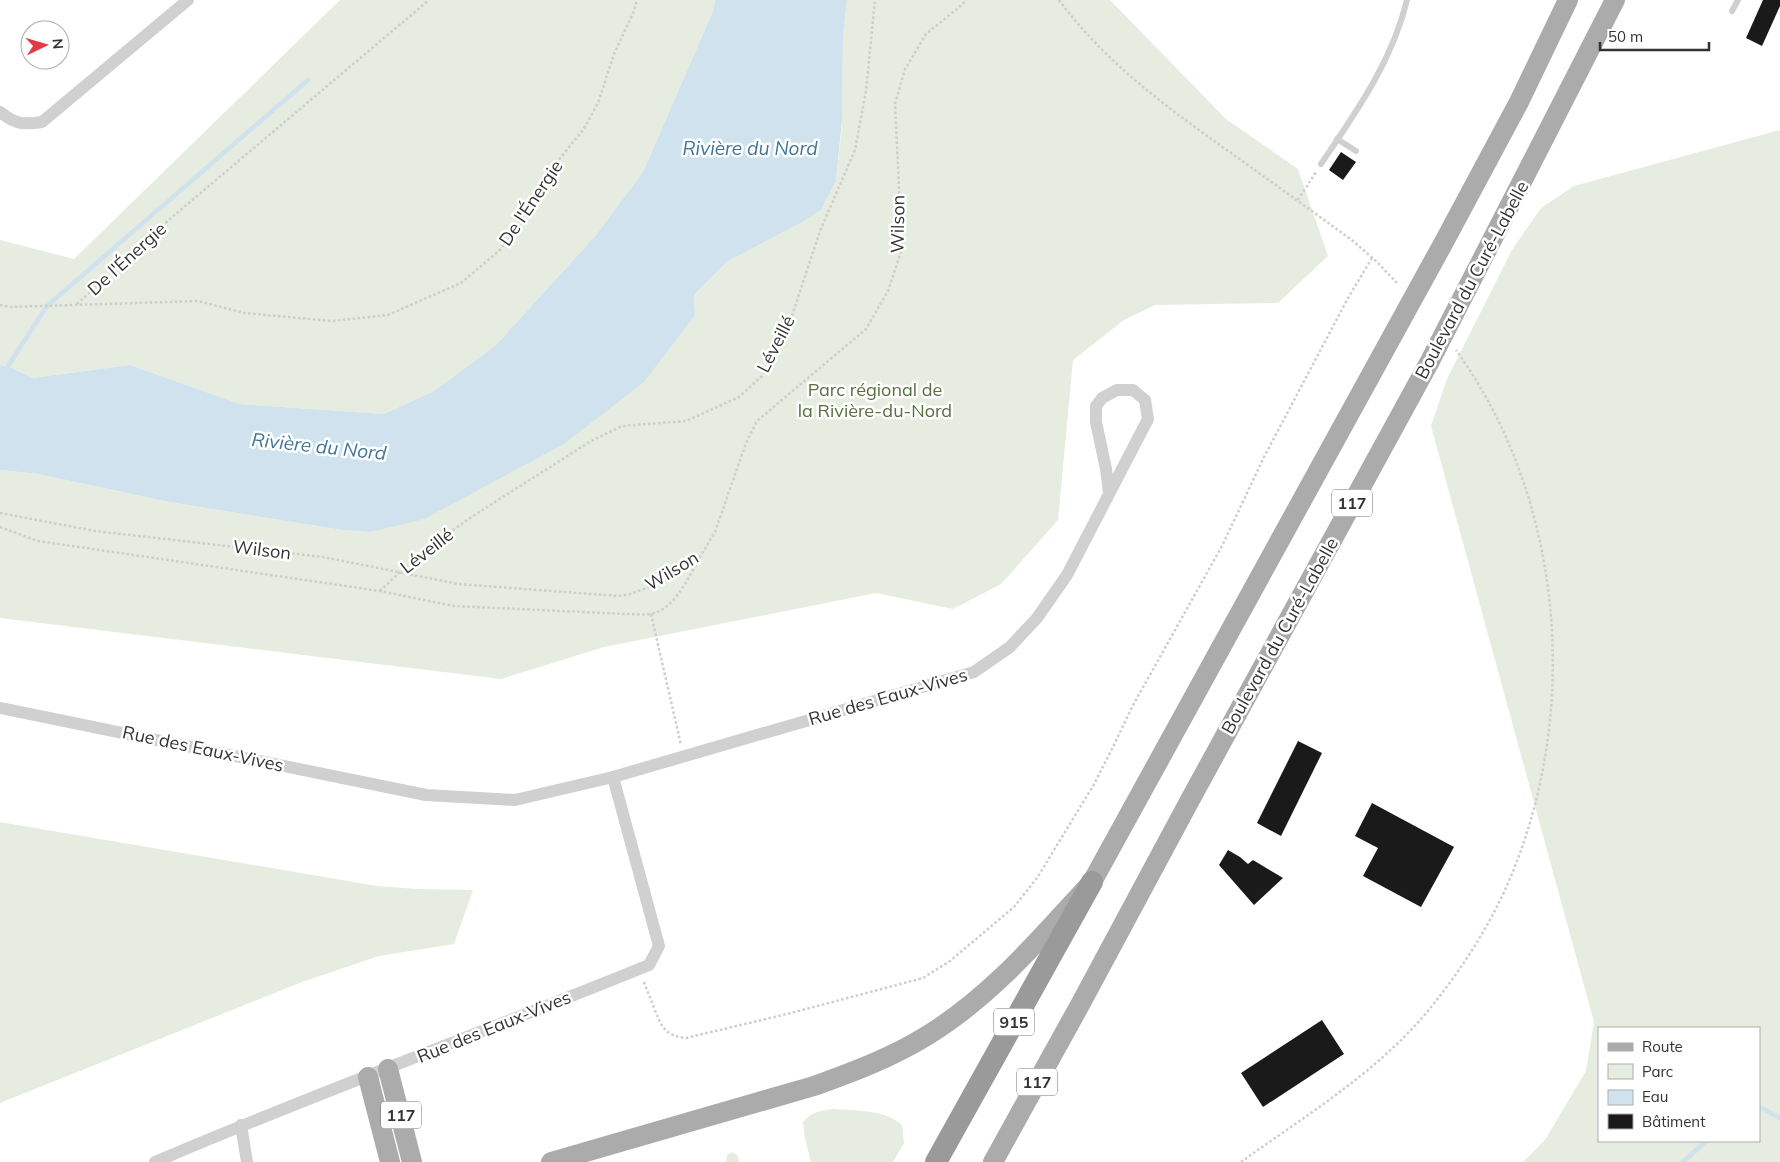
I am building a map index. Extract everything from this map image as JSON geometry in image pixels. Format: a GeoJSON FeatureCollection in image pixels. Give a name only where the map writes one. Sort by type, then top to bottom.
{"type":"FeatureCollection","features":[{"type":"Feature","properties":{"kind":"highway","name":"915"},"geometry":{"type":"LineString","coordinates":[[936,1162],[1092,882]]}},
{"type":"Feature","properties":{"kind":"main road","name":"117"},"geometry":{"type":"LineString","coordinates":[[1092,882],[1440,251],[1519,102],[1568,0]]}},
{"type":"Feature","properties":{"kind":"main road","name":"Boulevard du Curé-Labelle"},"geometry":{"type":"LineString","coordinates":[[992,1162],[1081,1003],[1430,361],[1615,0]]}},
{"type":"Feature","properties":{"kind":"main road"},"geometry":{"type":"LineString","coordinates":[[551,1162],[814,1086],[854,1072],[900,1050],[946,1024],[988,990],[1026,954],[1092,882]]}},
{"type":"Feature","properties":{"kind":"main road","name":"117"},"geometry":{"type":"LineString","coordinates":[[388,1069],[412,1162]]}},
{"type":"Feature","properties":{"kind":"main road","name":"117"},"geometry":{"type":"LineString","coordinates":[[368,1077],[390,1162]]}},
{"type":"Feature","properties":{"kind":"street"},"geometry":{"type":"LineString","coordinates":[[0,112],[10,120],[26,124],[42,122],[188,0]]}},
{"type":"Feature","properties":{"kind":"street","name":"Rue des Eaux-Vives"},"geometry":{"type":"LineString","coordinates":[[0,708],[426,795],[515,800],[612,777],[974,672],[1010,646],[1037,618],[1067,575],[1110,493],[1148,419],[1145,400],[1133,390],[1117,390],[1102,398],[1096,406],[1096,422],[1110,493]]}},
{"type":"Feature","properties":{"kind":"street","name":"Rue des Eaux-Vives"},"geometry":{"type":"LineString","coordinates":[[155,1162],[241,1125],[649,966],[659,946],[612,777]]}},
{"type":"Feature","properties":{"kind":"street"},"geometry":{"type":"LineString","coordinates":[[241,1125],[247,1162]]}},
{"type":"Feature","properties":{"kind":"lane"},"geometry":{"type":"LineString","coordinates":[[1321,164],[1378,76],[1397,34],[1407,0]]}},
{"type":"Feature","properties":{"kind":"lane"},"geometry":{"type":"LineString","coordinates":[[1732,11],[1738,0]]}},
{"type":"Feature","properties":{"kind":"lane"},"geometry":{"type":"LineString","coordinates":[[1337,139],[1356,151]]}},
{"type":"Feature","properties":{"kind":"path","name":"De l'Énergie"},"geometry":{"type":"LineString","coordinates":[[76,305],[171,218],[430,0]]}},
{"type":"Feature","properties":{"kind":"path","name":"De l'Énergie"},"geometry":{"type":"LineString","coordinates":[[0,306],[198,301],[244,312],[332,321],[388,315],[461,283],[500,250],[517,228],[536,188],[582,130],[598,102],[614,54],[634,11],[637,0]]}},
{"type":"Feature","properties":{"kind":"path","name":"Léveillé"},"geometry":{"type":"LineString","coordinates":[[380,592],[399,572],[436,542],[591,440],[622,426],[686,421],[739,397],[762,376],[767,362],[789,325],[820,231],[855,150],[866,91],[875,0]]}},
{"type":"Feature","properties":{"kind":"path","name":"Wilson"},"geometry":{"type":"LineString","coordinates":[[0,513],[95,531],[324,557],[458,584],[618,596],[630,594],[655,585],[700,557],[715,532],[746,443],[757,421],[866,329],[888,291],[902,249],[895,104],[905,69],[926,34],[963,4],[965,0]]}},
{"type":"Feature","properties":{"kind":"path"},"geometry":{"type":"LineString","coordinates":[[1059,0],[1094,43],[1135,80],[1198,130],[1353,241],[1397,283]]}},
{"type":"Feature","properties":{"kind":"path"},"geometry":{"type":"LineString","coordinates":[[1298,200],[1316,172]]}},
{"type":"Feature","properties":{"kind":"path"},"geometry":{"type":"LineString","coordinates":[[640,969],[661,1026],[669,1033],[686,1038],[791,1013],[923,978],[956,957],[1014,907],[1037,878],[1093,786],[1132,707],[1222,546],[1264,457],[1339,315],[1372,258]]}},
{"type":"Feature","properties":{"kind":"path"},"geometry":{"type":"LineString","coordinates":[[1241,1162],[1359,1075],[1407,1034],[1425,1014],[1459,968],[1492,914],[1516,863],[1532,815],[1543,762],[1551,708],[1552,628],[1547,580],[1531,505],[1514,456],[1486,394],[1456,350]]}},
{"type":"Feature","properties":{"kind":"path","name":"Léveillé"},"geometry":{"type":"LineString","coordinates":[[0,527],[38,541],[380,592],[454,606],[651,614]]}},
{"type":"Feature","properties":{"kind":"path"},"geometry":{"type":"LineString","coordinates":[[684,756],[651,614],[675,598],[700,557]]}},
{"type":"Feature","properties":{"kind":"green space"},"geometry":{"type":"Polygon","coordinates":[[[340,0],[715,0],[713,11],[643,172],[596,235],[496,345],[434,391],[384,414],[240,404],[130,365],[32,378],[8,366],[0,365],[0,240],[74,259],[340,0]]]}},
{"type":"Feature","properties":{"kind":"green space","name":"Parc régional de la Rivière-du-Nord"},"geometry":{"type":"Polygon","coordinates":[[[847,0],[1110,0],[1226,119],[1298,169],[1328,256],[1278,303],[1155,305],[1124,320],[1073,360],[1058,520],[1001,584],[953,609],[876,593],[604,647],[501,679],[0,618],[0,470],[38,474],[169,502],[342,530],[370,532],[695,315],[694,295],[728,261],[821,210],[836,181],[842,125],[843,36],[847,0]]]}},
{"type":"Feature","properties":{"kind":"green space"},"geometry":{"type":"Polygon","coordinates":[[[1780,130],[1780,1162],[1523,1162],[1545,1140],[1586,1071],[1594,1022],[1431,426],[1447,379],[1512,250],[1541,208],[1574,186],[1780,130]]]}},
{"type":"Feature","properties":{"kind":"green space"},"geometry":{"type":"Polygon","coordinates":[[[0,822],[377,886],[473,890],[454,944],[379,956],[302,982],[0,1103],[0,822]]]}},
{"type":"Feature","properties":{"kind":"green space"},"geometry":{"type":"Polygon","coordinates":[[[833,1109],[878,1113],[902,1125],[904,1143],[893,1162],[811,1162],[803,1122],[813,1114],[833,1109]]]}},
{"type":"Feature","properties":{"kind":"green space"},"geometry":{"type":"Polygon","coordinates":[[[732,1152],[738,1156],[739,1162],[726,1162],[727,1155],[732,1152]]]}},
{"type":"Feature","properties":{"kind":"water","name":"Rivière du Nord"},"geometry":{"type":"Polygon","coordinates":[[[715,0],[847,0],[843,36],[842,120],[836,181],[821,210],[728,261],[694,295],[695,315],[644,382],[564,444],[424,519],[370,532],[342,530],[169,502],[38,474],[0,470],[0,365],[8,366],[32,378],[130,365],[240,404],[384,414],[434,391],[496,345],[596,235],[643,172],[713,11],[715,0]]]}},
{"type":"Feature","properties":{"kind":"building"},"geometry":{"type":"Polygon","coordinates":[[[1763,0],[1780,0],[1780,6],[1762,46],[1746,38],[1763,0]]]}},
{"type":"Feature","properties":{"kind":"building"},"geometry":{"type":"Polygon","coordinates":[[[1341,152],[1356,162],[1343,180],[1329,170],[1341,152]]]}},
{"type":"Feature","properties":{"kind":"building"},"geometry":{"type":"Polygon","coordinates":[[[1298,741],[1322,753],[1281,836],[1257,823],[1298,741]]]}},
{"type":"Feature","properties":{"kind":"building"},"geometry":{"type":"Polygon","coordinates":[[[1372,803],[1454,847],[1421,907],[1363,876],[1378,848],[1355,836],[1372,803]]]}},
{"type":"Feature","properties":{"kind":"building"},"geometry":{"type":"Polygon","coordinates":[[[1228,850],[1248,864],[1253,860],[1283,878],[1254,905],[1219,865],[1228,850]]]}},
{"type":"Feature","properties":{"kind":"building"},"geometry":{"type":"Polygon","coordinates":[[[1322,1020],[1344,1054],[1263,1107],[1241,1073],[1322,1020]]]}},
{"type":"Feature","properties":{"kind":"waterway","name":"Rivière du Nord"},"geometry":{"type":"LineString","coordinates":[[8,366],[47,306],[308,80]]}},
{"type":"Feature","properties":{"kind":"waterway"},"geometry":{"type":"LineString","coordinates":[[1760,1109],[1780,1118]]}},
{"type":"Feature","properties":{"kind":"waterway"},"geometry":{"type":"LineString","coordinates":[[1683,1162],[1705,1142]]}}]}
